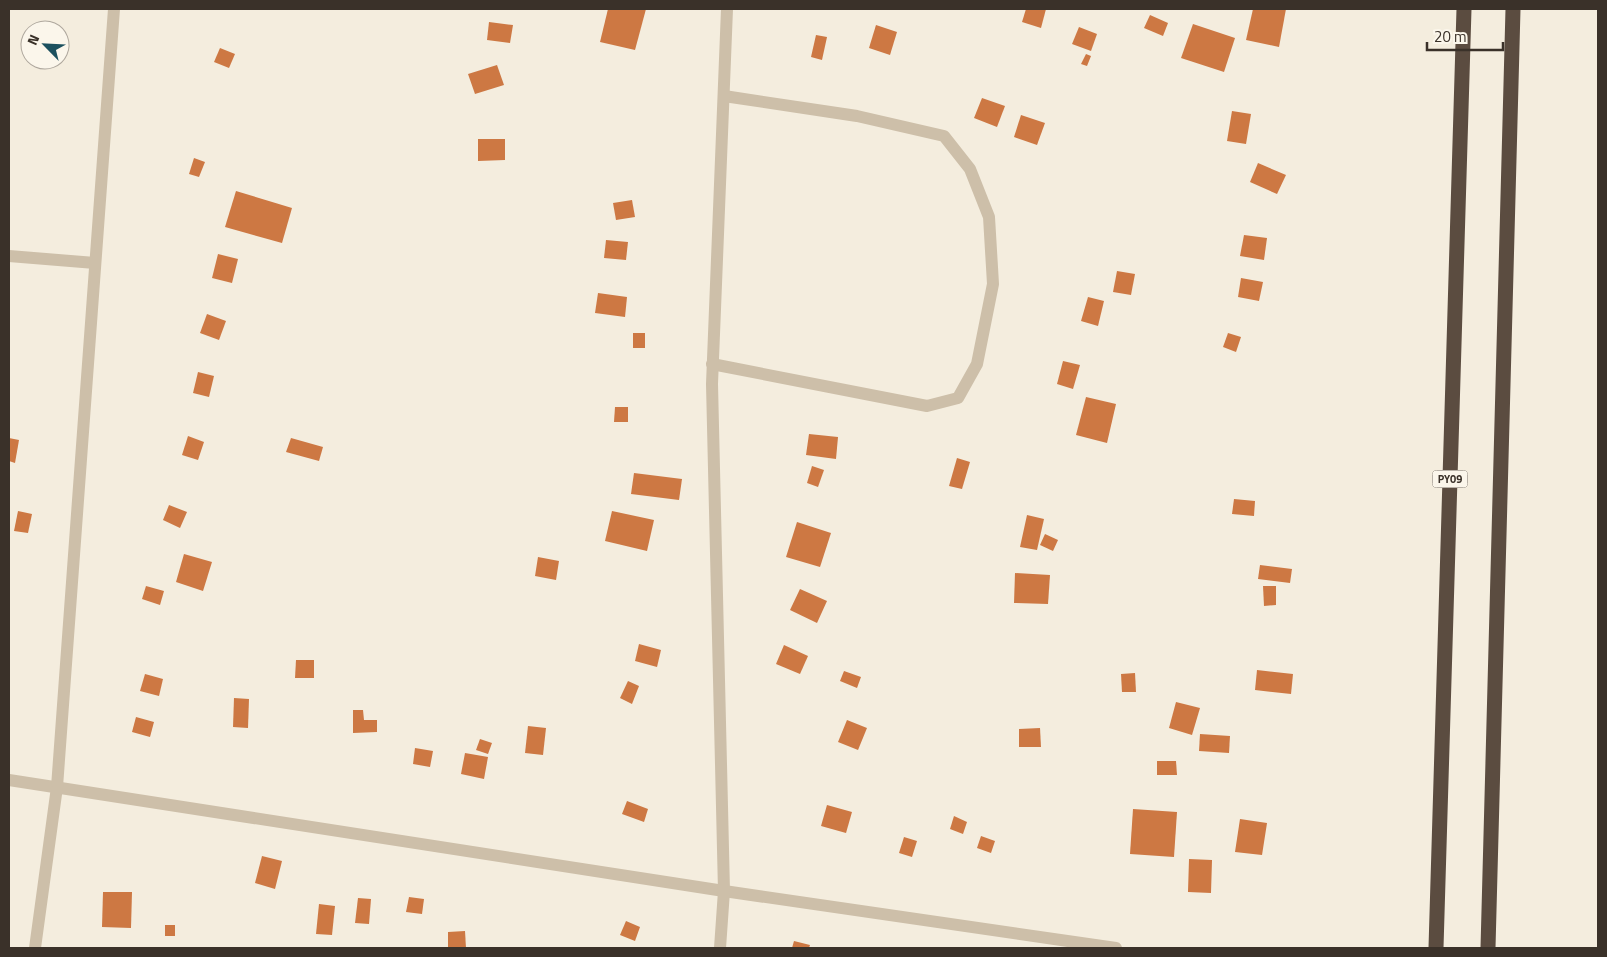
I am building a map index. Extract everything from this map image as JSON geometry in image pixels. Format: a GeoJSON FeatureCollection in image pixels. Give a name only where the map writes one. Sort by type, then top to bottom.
{"type":"FeatureCollection","features":[{"type":"Feature","properties":{"kind":"highway","name":"PY09"},"geometry":{"type":"LineString","coordinates":[[1436,948],[1464,9]]}},
{"type":"Feature","properties":{"kind":"highway"},"geometry":{"type":"LineString","coordinates":[[1488,948],[1513,9]]}},
{"type":"Feature","properties":{"kind":"street"},"geometry":{"type":"LineString","coordinates":[[35,948],[57,787],[114,9]]}},
{"type":"Feature","properties":{"kind":"street"},"geometry":{"type":"LineString","coordinates":[[720,948],[724,891],[712,364],[727,9]]}},
{"type":"Feature","properties":{"kind":"street"},"geometry":{"type":"LineString","coordinates":[[712,364],[927,406],[958,398],[977,364],[993,284],[989,217],[970,169],[944,136],[857,116],[724,96]]}},
{"type":"Feature","properties":{"kind":"street"},"geometry":{"type":"LineString","coordinates":[[9,256],[96,263]]}},
{"type":"Feature","properties":{"kind":"street"},"geometry":{"type":"LineString","coordinates":[[9,780],[724,891],[1116,948]]}},
{"type":"Feature","properties":{"kind":"building"},"geometry":{"type":"Polygon","coordinates":[[[608,9],[646,9],[635,50],[600,42],[608,9]]]}},
{"type":"Feature","properties":{"kind":"building"},"geometry":{"type":"Polygon","coordinates":[[[1026,9],[1046,9],[1041,28],[1022,22],[1026,9]]]}},
{"type":"Feature","properties":{"kind":"building"},"geometry":{"type":"Polygon","coordinates":[[[1253,9],[1286,9],[1279,47],[1246,40],[1253,9]]]}},
{"type":"Feature","properties":{"kind":"building"},"geometry":{"type":"Polygon","coordinates":[[[1150,15],[1168,23],[1163,36],[1144,28],[1150,15]]]}},
{"type":"Feature","properties":{"kind":"building"},"geometry":{"type":"Polygon","coordinates":[[[489,22],[513,25],[510,43],[487,40],[489,22]]]}},
{"type":"Feature","properties":{"kind":"building"},"geometry":{"type":"Polygon","coordinates":[[[1193,24],[1235,38],[1224,72],[1181,58],[1193,24]]]}},
{"type":"Feature","properties":{"kind":"building"},"geometry":{"type":"Polygon","coordinates":[[[876,25],[897,32],[890,55],[869,48],[876,25]]]}},
{"type":"Feature","properties":{"kind":"building"},"geometry":{"type":"Polygon","coordinates":[[[1079,27],[1097,34],[1091,51],[1072,44],[1079,27]]]}},
{"type":"Feature","properties":{"kind":"building"},"geometry":{"type":"Polygon","coordinates":[[[816,35],[827,37],[822,60],[811,57],[816,35]]]}},
{"type":"Feature","properties":{"kind":"building"},"geometry":{"type":"Polygon","coordinates":[[[220,48],[235,54],[229,68],[214,62],[220,48]]]}},
{"type":"Feature","properties":{"kind":"building"},"geometry":{"type":"Polygon","coordinates":[[[1086,54],[1091,56],[1087,66],[1081,64],[1086,54]]]}},
{"type":"Feature","properties":{"kind":"building"},"geometry":{"type":"Polygon","coordinates":[[[497,65],[504,85],[475,94],[468,74],[497,65]]]}},
{"type":"Feature","properties":{"kind":"building"},"geometry":{"type":"Polygon","coordinates":[[[982,98],[1005,106],[997,127],[974,118],[982,98]]]}},
{"type":"Feature","properties":{"kind":"building"},"geometry":{"type":"Polygon","coordinates":[[[1232,111],[1251,114],[1246,144],[1227,141],[1232,111]]]}},
{"type":"Feature","properties":{"kind":"building"},"geometry":{"type":"Polygon","coordinates":[[[1021,115],[1045,123],[1037,145],[1014,137],[1021,115]]]}},
{"type":"Feature","properties":{"kind":"building"},"geometry":{"type":"Polygon","coordinates":[[[478,139],[505,139],[505,160],[478,161],[478,139]]]}},
{"type":"Feature","properties":{"kind":"building"},"geometry":{"type":"Polygon","coordinates":[[[194,158],[205,162],[199,177],[189,174],[194,158]]]}},
{"type":"Feature","properties":{"kind":"building"},"geometry":{"type":"Polygon","coordinates":[[[1258,163],[1286,175],[1277,194],[1250,182],[1258,163]]]}},
{"type":"Feature","properties":{"kind":"building"},"geometry":{"type":"Polygon","coordinates":[[[236,191],[292,208],[282,243],[225,227],[236,191]]]}},
{"type":"Feature","properties":{"kind":"building"},"geometry":{"type":"Polygon","coordinates":[[[632,200],[635,217],[616,220],[613,203],[632,200]]]}},
{"type":"Feature","properties":{"kind":"building"},"geometry":{"type":"Polygon","coordinates":[[[1244,235],[1267,238],[1264,260],[1240,256],[1244,235]]]}},
{"type":"Feature","properties":{"kind":"building"},"geometry":{"type":"Polygon","coordinates":[[[606,240],[628,242],[626,260],[604,258],[606,240]]]}},
{"type":"Feature","properties":{"kind":"building"},"geometry":{"type":"Polygon","coordinates":[[[218,254],[238,259],[232,283],[212,278],[218,254]]]}},
{"type":"Feature","properties":{"kind":"building"},"geometry":{"type":"Polygon","coordinates":[[[1117,271],[1135,274],[1131,295],[1113,292],[1117,271]]]}},
{"type":"Feature","properties":{"kind":"building"},"geometry":{"type":"Polygon","coordinates":[[[1241,278],[1263,282],[1259,301],[1238,297],[1241,278]]]}},
{"type":"Feature","properties":{"kind":"building"},"geometry":{"type":"Polygon","coordinates":[[[598,293],[627,297],[625,317],[595,313],[598,293]]]}},
{"type":"Feature","properties":{"kind":"building"},"geometry":{"type":"Polygon","coordinates":[[[1088,297],[1104,301],[1098,326],[1081,321],[1088,297]]]}},
{"type":"Feature","properties":{"kind":"building"},"geometry":{"type":"Polygon","coordinates":[[[207,314],[226,321],[219,340],[200,333],[207,314]]]}},
{"type":"Feature","properties":{"kind":"building"},"geometry":{"type":"Polygon","coordinates":[[[633,333],[645,333],[645,348],[633,348],[633,333]]]}},
{"type":"Feature","properties":{"kind":"building"},"geometry":{"type":"Polygon","coordinates":[[[1228,333],[1241,337],[1236,352],[1223,347],[1228,333]]]}},
{"type":"Feature","properties":{"kind":"building"},"geometry":{"type":"Polygon","coordinates":[[[1063,361],[1080,365],[1073,389],[1057,384],[1063,361]]]}},
{"type":"Feature","properties":{"kind":"building"},"geometry":{"type":"Polygon","coordinates":[[[198,372],[214,376],[209,397],[193,393],[198,372]]]}},
{"type":"Feature","properties":{"kind":"building"},"geometry":{"type":"Polygon","coordinates":[[[1086,397],[1116,404],[1107,443],[1076,435],[1086,397]]]}},
{"type":"Feature","properties":{"kind":"building"},"geometry":{"type":"Polygon","coordinates":[[[615,407],[628,407],[628,422],[614,422],[615,407]]]}},
{"type":"Feature","properties":{"kind":"building"},"geometry":{"type":"Polygon","coordinates":[[[809,434],[838,437],[836,459],[806,455],[809,434]]]}},
{"type":"Feature","properties":{"kind":"building"},"geometry":{"type":"Polygon","coordinates":[[[188,436],[204,442],[198,460],[182,455],[188,436]]]}},
{"type":"Feature","properties":{"kind":"building"},"geometry":{"type":"Polygon","coordinates":[[[9,438],[19,440],[15,463],[9,461],[9,438]]]}},
{"type":"Feature","properties":{"kind":"building"},"geometry":{"type":"Polygon","coordinates":[[[291,438],[323,447],[319,461],[286,452],[291,438]]]}},
{"type":"Feature","properties":{"kind":"building"},"geometry":{"type":"Polygon","coordinates":[[[957,458],[970,462],[962,489],[949,486],[957,458]]]}},
{"type":"Feature","properties":{"kind":"building"},"geometry":{"type":"Polygon","coordinates":[[[812,466],[824,470],[818,487],[807,483],[812,466]]]}},
{"type":"Feature","properties":{"kind":"building"},"geometry":{"type":"Polygon","coordinates":[[[634,473],[682,479],[679,500],[631,494],[634,473]]]}},
{"type":"Feature","properties":{"kind":"building"},"geometry":{"type":"Polygon","coordinates":[[[1234,499],[1255,501],[1254,516],[1232,514],[1234,499]]]}},
{"type":"Feature","properties":{"kind":"building"},"geometry":{"type":"Polygon","coordinates":[[[169,505],[187,512],[180,528],[163,520],[169,505]]]}},
{"type":"Feature","properties":{"kind":"building"},"geometry":{"type":"Polygon","coordinates":[[[18,511],[32,514],[28,533],[14,531],[18,511]]]}},
{"type":"Feature","properties":{"kind":"building"},"geometry":{"type":"Polygon","coordinates":[[[612,511],[654,520],[647,551],[605,541],[612,511]]]}},
{"type":"Feature","properties":{"kind":"building"},"geometry":{"type":"Polygon","coordinates":[[[1027,515],[1044,519],[1037,550],[1020,547],[1027,515]]]}},
{"type":"Feature","properties":{"kind":"building"},"geometry":{"type":"Polygon","coordinates":[[[797,522],[831,533],[820,567],[786,557],[797,522]]]}},
{"type":"Feature","properties":{"kind":"building"},"geometry":{"type":"Polygon","coordinates":[[[1045,534],[1058,540],[1053,551],[1040,545],[1045,534]]]}},
{"type":"Feature","properties":{"kind":"building"},"geometry":{"type":"Polygon","coordinates":[[[184,554],[212,562],[203,591],[176,582],[184,554]]]}},
{"type":"Feature","properties":{"kind":"building"},"geometry":{"type":"Polygon","coordinates":[[[538,557],[559,561],[556,580],[535,576],[538,557]]]}},
{"type":"Feature","properties":{"kind":"building"},"geometry":{"type":"Polygon","coordinates":[[[1260,565],[1292,569],[1290,583],[1258,579],[1260,565]]]}},
{"type":"Feature","properties":{"kind":"building"},"geometry":{"type":"Polygon","coordinates":[[[1015,573],[1050,575],[1048,604],[1014,603],[1015,573]]]}},
{"type":"Feature","properties":{"kind":"building"},"geometry":{"type":"Polygon","coordinates":[[[146,586],[164,591],[160,605],[142,599],[146,586]]]}},
{"type":"Feature","properties":{"kind":"building"},"geometry":{"type":"Polygon","coordinates":[[[1263,586],[1276,586],[1276,605],[1264,606],[1263,586]]]}},
{"type":"Feature","properties":{"kind":"building"},"geometry":{"type":"Polygon","coordinates":[[[800,589],[827,601],[817,623],[790,610],[800,589]]]}},
{"type":"Feature","properties":{"kind":"building"},"geometry":{"type":"Polygon","coordinates":[[[639,644],[661,650],[657,667],[635,661],[639,644]]]}},
{"type":"Feature","properties":{"kind":"building"},"geometry":{"type":"Polygon","coordinates":[[[784,645],[808,656],[800,674],[776,664],[784,645]]]}},
{"type":"Feature","properties":{"kind":"building"},"geometry":{"type":"Polygon","coordinates":[[[296,660],[314,660],[314,678],[295,678],[296,660]]]}},
{"type":"Feature","properties":{"kind":"building"},"geometry":{"type":"Polygon","coordinates":[[[1257,670],[1293,674],[1291,694],[1255,690],[1257,670]]]}},
{"type":"Feature","properties":{"kind":"building"},"geometry":{"type":"Polygon","coordinates":[[[844,671],[861,677],[857,688],[840,681],[844,671]]]}},
{"type":"Feature","properties":{"kind":"building"},"geometry":{"type":"Polygon","coordinates":[[[1135,673],[1136,692],[1122,692],[1121,674],[1135,673]]]}},
{"type":"Feature","properties":{"kind":"building"},"geometry":{"type":"Polygon","coordinates":[[[145,674],[163,679],[159,696],[140,691],[145,674]]]}},
{"type":"Feature","properties":{"kind":"building"},"geometry":{"type":"Polygon","coordinates":[[[628,681],[639,686],[632,704],[620,698],[628,681]]]}},
{"type":"Feature","properties":{"kind":"building"},"geometry":{"type":"Polygon","coordinates":[[[234,698],[249,699],[248,728],[233,727],[234,698]]]}},
{"type":"Feature","properties":{"kind":"building"},"geometry":{"type":"Polygon","coordinates":[[[1176,702],[1200,708],[1192,735],[1169,728],[1176,702]]]}},
{"type":"Feature","properties":{"kind":"building"},"geometry":{"type":"Polygon","coordinates":[[[353,710],[363,710],[364,720],[377,720],[377,732],[353,733],[353,710]]]}},
{"type":"Feature","properties":{"kind":"building"},"geometry":{"type":"Polygon","coordinates":[[[136,717],[154,722],[150,737],[132,732],[136,717]]]}},
{"type":"Feature","properties":{"kind":"building"},"geometry":{"type":"Polygon","coordinates":[[[847,720],[867,728],[858,750],[838,742],[847,720]]]}},
{"type":"Feature","properties":{"kind":"building"},"geometry":{"type":"Polygon","coordinates":[[[528,726],[546,728],[543,755],[525,753],[528,726]]]}},
{"type":"Feature","properties":{"kind":"building"},"geometry":{"type":"Polygon","coordinates":[[[1040,728],[1041,747],[1019,747],[1019,729],[1040,728]]]}},
{"type":"Feature","properties":{"kind":"building"},"geometry":{"type":"Polygon","coordinates":[[[1200,734],[1230,736],[1229,753],[1199,751],[1200,734]]]}},
{"type":"Feature","properties":{"kind":"building"},"geometry":{"type":"Polygon","coordinates":[[[480,739],[492,743],[488,754],[476,750],[480,739]]]}},
{"type":"Feature","properties":{"kind":"building"},"geometry":{"type":"Polygon","coordinates":[[[415,748],[433,751],[430,767],[413,764],[415,748]]]}},
{"type":"Feature","properties":{"kind":"building"},"geometry":{"type":"Polygon","coordinates":[[[465,753],[488,757],[484,779],[461,774],[465,753]]]}},
{"type":"Feature","properties":{"kind":"building"},"geometry":{"type":"Polygon","coordinates":[[[1157,761],[1176,761],[1177,775],[1157,775],[1157,761]]]}},
{"type":"Feature","properties":{"kind":"building"},"geometry":{"type":"Polygon","coordinates":[[[627,801],[648,809],[644,822],[622,814],[627,801]]]}},
{"type":"Feature","properties":{"kind":"building"},"geometry":{"type":"Polygon","coordinates":[[[827,805],[852,812],[846,833],[821,826],[827,805]]]}},
{"type":"Feature","properties":{"kind":"building"},"geometry":{"type":"Polygon","coordinates":[[[1133,809],[1177,812],[1174,857],[1130,854],[1133,809]]]}},
{"type":"Feature","properties":{"kind":"building"},"geometry":{"type":"Polygon","coordinates":[[[954,816],[967,822],[963,834],[950,829],[954,816]]]}},
{"type":"Feature","properties":{"kind":"building"},"geometry":{"type":"Polygon","coordinates":[[[1240,819],[1267,823],[1262,855],[1235,852],[1240,819]]]}},
{"type":"Feature","properties":{"kind":"building"},"geometry":{"type":"Polygon","coordinates":[[[981,836],[995,841],[991,853],[977,848],[981,836]]]}},
{"type":"Feature","properties":{"kind":"building"},"geometry":{"type":"Polygon","coordinates":[[[904,837],[917,841],[912,857],[899,853],[904,837]]]}},
{"type":"Feature","properties":{"kind":"building"},"geometry":{"type":"Polygon","coordinates":[[[262,856],[282,861],[275,889],[255,883],[262,856]]]}},
{"type":"Feature","properties":{"kind":"building"},"geometry":{"type":"Polygon","coordinates":[[[1189,859],[1212,860],[1211,893],[1188,892],[1189,859]]]}},
{"type":"Feature","properties":{"kind":"building"},"geometry":{"type":"Polygon","coordinates":[[[103,892],[132,892],[131,928],[102,927],[103,892]]]}},
{"type":"Feature","properties":{"kind":"building"},"geometry":{"type":"Polygon","coordinates":[[[409,897],[424,899],[422,914],[406,912],[409,897]]]}},
{"type":"Feature","properties":{"kind":"building"},"geometry":{"type":"Polygon","coordinates":[[[358,898],[371,899],[369,924],[355,923],[358,898]]]}},
{"type":"Feature","properties":{"kind":"building"},"geometry":{"type":"Polygon","coordinates":[[[319,904],[335,906],[332,935],[316,934],[319,904]]]}},
{"type":"Feature","properties":{"kind":"building"},"geometry":{"type":"Polygon","coordinates":[[[626,921],[640,927],[635,941],[620,935],[626,921]]]}},
{"type":"Feature","properties":{"kind":"building"},"geometry":{"type":"Polygon","coordinates":[[[165,925],[175,925],[175,936],[165,936],[165,925]]]}},
{"type":"Feature","properties":{"kind":"building"},"geometry":{"type":"Polygon","coordinates":[[[465,931],[466,948],[448,948],[448,932],[465,931]]]}},
{"type":"Feature","properties":{"kind":"building"},"geometry":{"type":"Polygon","coordinates":[[[794,941],[810,945],[809,948],[792,948],[794,941]]]}}]}
